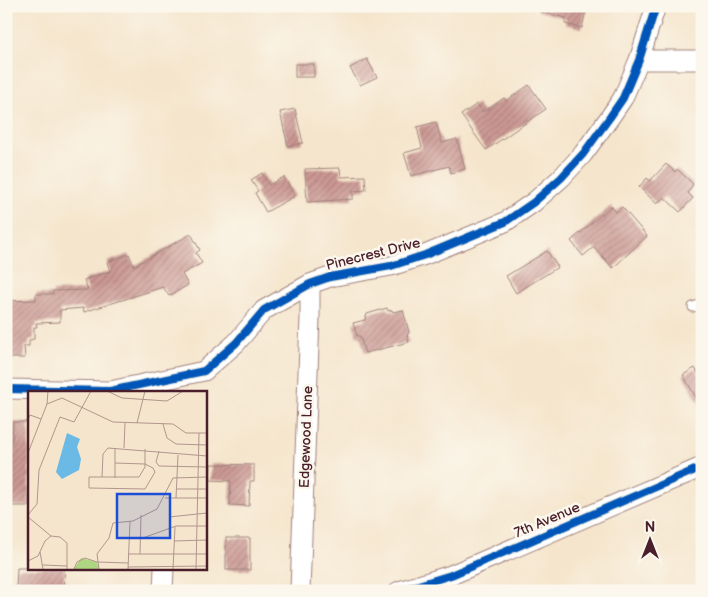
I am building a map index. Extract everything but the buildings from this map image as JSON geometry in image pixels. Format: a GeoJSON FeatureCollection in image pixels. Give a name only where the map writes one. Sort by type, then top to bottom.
{"type":"FeatureCollection","features":[{"type":"Feature","properties":{"kind":"street","name":"Pinecrest Drive"},"geometry":{"type":"LineString","coordinates":[[6,389],[110,390],[168,386],[204,371],[236,343],[264,310],[310,284],[330,277],[391,266],[443,248],[505,222],[534,202],[584,154],[623,98],[639,60],[656,6]]}},
{"type":"Feature","properties":{"kind":"street"},"geometry":{"type":"LineString","coordinates":[[639,60],[702,60]]}},
{"type":"Feature","properties":{"kind":"street","name":"Edgewood Lane"},"geometry":{"type":"LineString","coordinates":[[300,591],[310,284]]}},
{"type":"Feature","properties":{"kind":"street","name":"7th Avenue"},"geometry":{"type":"LineString","coordinates":[[400,591],[451,575],[702,467]]}},
{"type":"Feature","properties":{"kind":"street"},"geometry":{"type":"LineString","coordinates":[[164,570],[164,591]]}},
{"type":"Feature","properties":{"kind":"cycle path"},"geometry":{"type":"LineString","coordinates":[[6,389],[110,391],[204,371],[236,343],[264,310],[310,284],[330,277],[391,266],[425,255],[505,222],[534,202],[561,178],[583,154],[610,117],[623,98],[639,60],[656,6]]}},
{"type":"Feature","properties":{"kind":"cycle path"},"geometry":{"type":"LineString","coordinates":[[399,591],[451,575],[702,467]]}}]}
